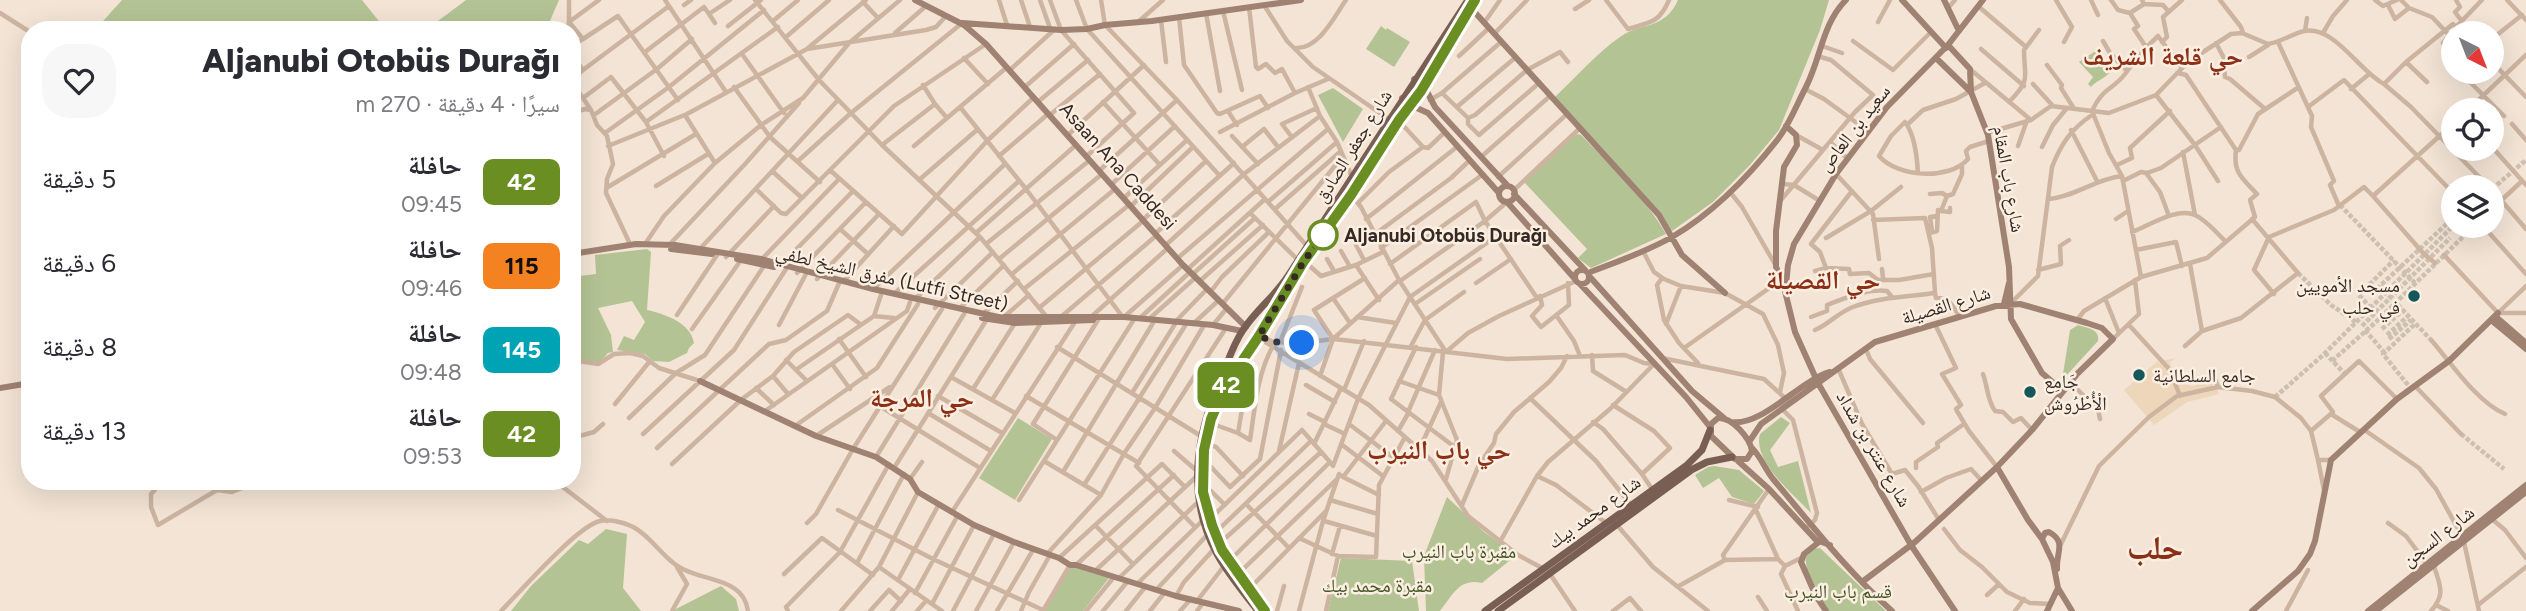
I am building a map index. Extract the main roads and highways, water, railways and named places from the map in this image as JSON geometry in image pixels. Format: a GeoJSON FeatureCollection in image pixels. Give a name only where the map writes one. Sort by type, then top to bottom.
{"type":"FeatureCollection","features":[{"type":"Feature","properties":{"kind":"main road","name":"شارع جعفر الصادق"},"geometry":{"type":"LineString","coordinates":[[1258,611],[1217,546],[1200,501],[1200,470],[1206,413],[1234,345],[1244,329],[1274,296],[1351,195],[1395,120],[1402,98],[1468,2]]}},
{"type":"Feature","properties":{"kind":"main road","name":"شارع جعفر الصادق"},"geometry":{"type":"LineString","coordinates":[[1203,439],[1226,385],[1270,319],[1307,247],[1352,177],[1424,86],[1468,2]]}},
{"type":"Feature","properties":{"kind":"main road"},"geometry":{"type":"LineString","coordinates":[[1260,310],[1268,313],[1270,319]]}},
{"type":"Feature","properties":{"kind":"main road"},"geometry":{"type":"LineString","coordinates":[[1234,345],[1237,355],[1248,353]]}},
{"type":"Feature","properties":{"kind":"main road","name":"شارع محمد بيك"},"geometry":{"type":"LineString","coordinates":[[1500,610],[1606,523],[1696,457],[1704,447],[1710,429]]}},
{"type":"Feature","properties":{"kind":"main road","name":"شارع محمد بيك"},"geometry":{"type":"LineString","coordinates":[[1485,611],[1702,464],[1735,459]]}},
{"type":"Feature","properties":{"kind":"main road","name":"شارع جعفر الصادق"},"geometry":{"type":"LineString","coordinates":[[1200,470],[1207,520]]}},
{"type":"Feature","properties":{"kind":"main road","name":"شارع جعفر الصادق"},"geometry":{"type":"LineString","coordinates":[[1227,563],[1265,611]]}},
{"type":"Feature","properties":{"kind":"tunnel"},"geometry":{"type":"LineString","coordinates":[[2504,179],[2526,160]]}},
{"type":"Feature","properties":{"kind":"tunnel"},"geometry":{"type":"LineString","coordinates":[[2340,205],[2415,283]]}},
{"type":"Feature","properties":{"kind":"tunnel"},"geometry":{"type":"LineString","coordinates":[[2432,341],[2380,286],[2441,229]]}},
{"type":"Feature","properties":{"kind":"tunnel"},"geometry":{"type":"LineString","coordinates":[[2275,397],[2322,356],[2441,238]]}},
{"type":"Feature","properties":{"kind":"tunnel"},"geometry":{"type":"LineString","coordinates":[[2362,326],[2450,238]]}},
{"type":"Feature","properties":{"kind":"tunnel"},"geometry":{"type":"LineString","coordinates":[[2332,361],[2462,238]]}},
{"type":"Feature","properties":{"kind":"tunnel"},"geometry":{"type":"LineString","coordinates":[[2371,308],[2359,295],[2394,260]]}},
{"type":"Feature","properties":{"kind":"tunnel"},"geometry":{"type":"LineString","coordinates":[[2298,273],[2331,305],[2356,322]]}},
{"type":"Feature","properties":{"kind":"tunnel"},"geometry":{"type":"LineString","coordinates":[[2382,329],[2403,310]]}},
{"type":"Feature","properties":{"kind":"tunnel"},"geometry":{"type":"LineString","coordinates":[[2387,335],[2408,316]]}},
{"type":"Feature","properties":{"kind":"tunnel"},"geometry":{"type":"LineString","coordinates":[[2389,339],[2411,320]]}},
{"type":"Feature","properties":{"kind":"tunnel"},"geometry":{"type":"LineString","coordinates":[[2412,390],[2383,354],[2415,324]]}},
{"type":"Feature","properties":{"kind":"tunnel"},"geometry":{"type":"LineString","coordinates":[[2365,330],[2384,352]]}},
{"type":"Feature","properties":{"kind":"tunnel"},"geometry":{"type":"LineString","coordinates":[[2325,353],[2345,374]]}},
{"type":"Feature","properties":{"kind":"tunnel"},"geometry":{"type":"LineString","coordinates":[[2461,434],[2504,469]]}},
{"type":"Feature","properties":{"kind":"place","name":"Aljanubi Otobüs Durağı"},"geometry":{"type":"Point","coordinates":[1323,235]}},
{"type":"Feature","properties":{"kind":"place","name":"مسجد الأمويين في حلب"},"geometry":{"type":"Point","coordinates":[2414,296]}},
{"type":"Feature","properties":{"kind":"place","name":"جامع السلطانية"},"geometry":{"type":"Point","coordinates":[2139,375]}},
{"type":"Feature","properties":{"kind":"place","name":"جَامِع الْأُطْرُوش"},"geometry":{"type":"Point","coordinates":[2030,392]}},
{"type":"Feature","properties":{"kind":"district","name":"حي قلعة الشريف"},"geometry":{"type":"Point","coordinates":[2163,56]}},
{"type":"Feature","properties":{"kind":"district","name":"حي القصيلة"},"geometry":{"type":"Point","coordinates":[1823,280]}},
{"type":"Feature","properties":{"kind":"district","name":"حي المرجة"},"geometry":{"type":"Point","coordinates":[922,398]}},
{"type":"Feature","properties":{"kind":"district","name":"حي باب النيرب"},"geometry":{"type":"Point","coordinates":[1439,450]}},
{"type":"Feature","properties":{"kind":"district","name":"حلب"},"geometry":{"type":"Point","coordinates":[2155,547]}},
{"type":"Feature","properties":{"kind":"park label","name":"مقبرة باب النيرب"},"geometry":{"type":"Point","coordinates":[1459,551]}},
{"type":"Feature","properties":{"kind":"park label","name":"مقبرة محمد بيك"},"geometry":{"type":"Point","coordinates":[1377,585]}},
{"type":"Feature","properties":{"kind":"park label","name":"قسم باب النيرب"},"geometry":{"type":"Point","coordinates":[1838,591]}}]}
